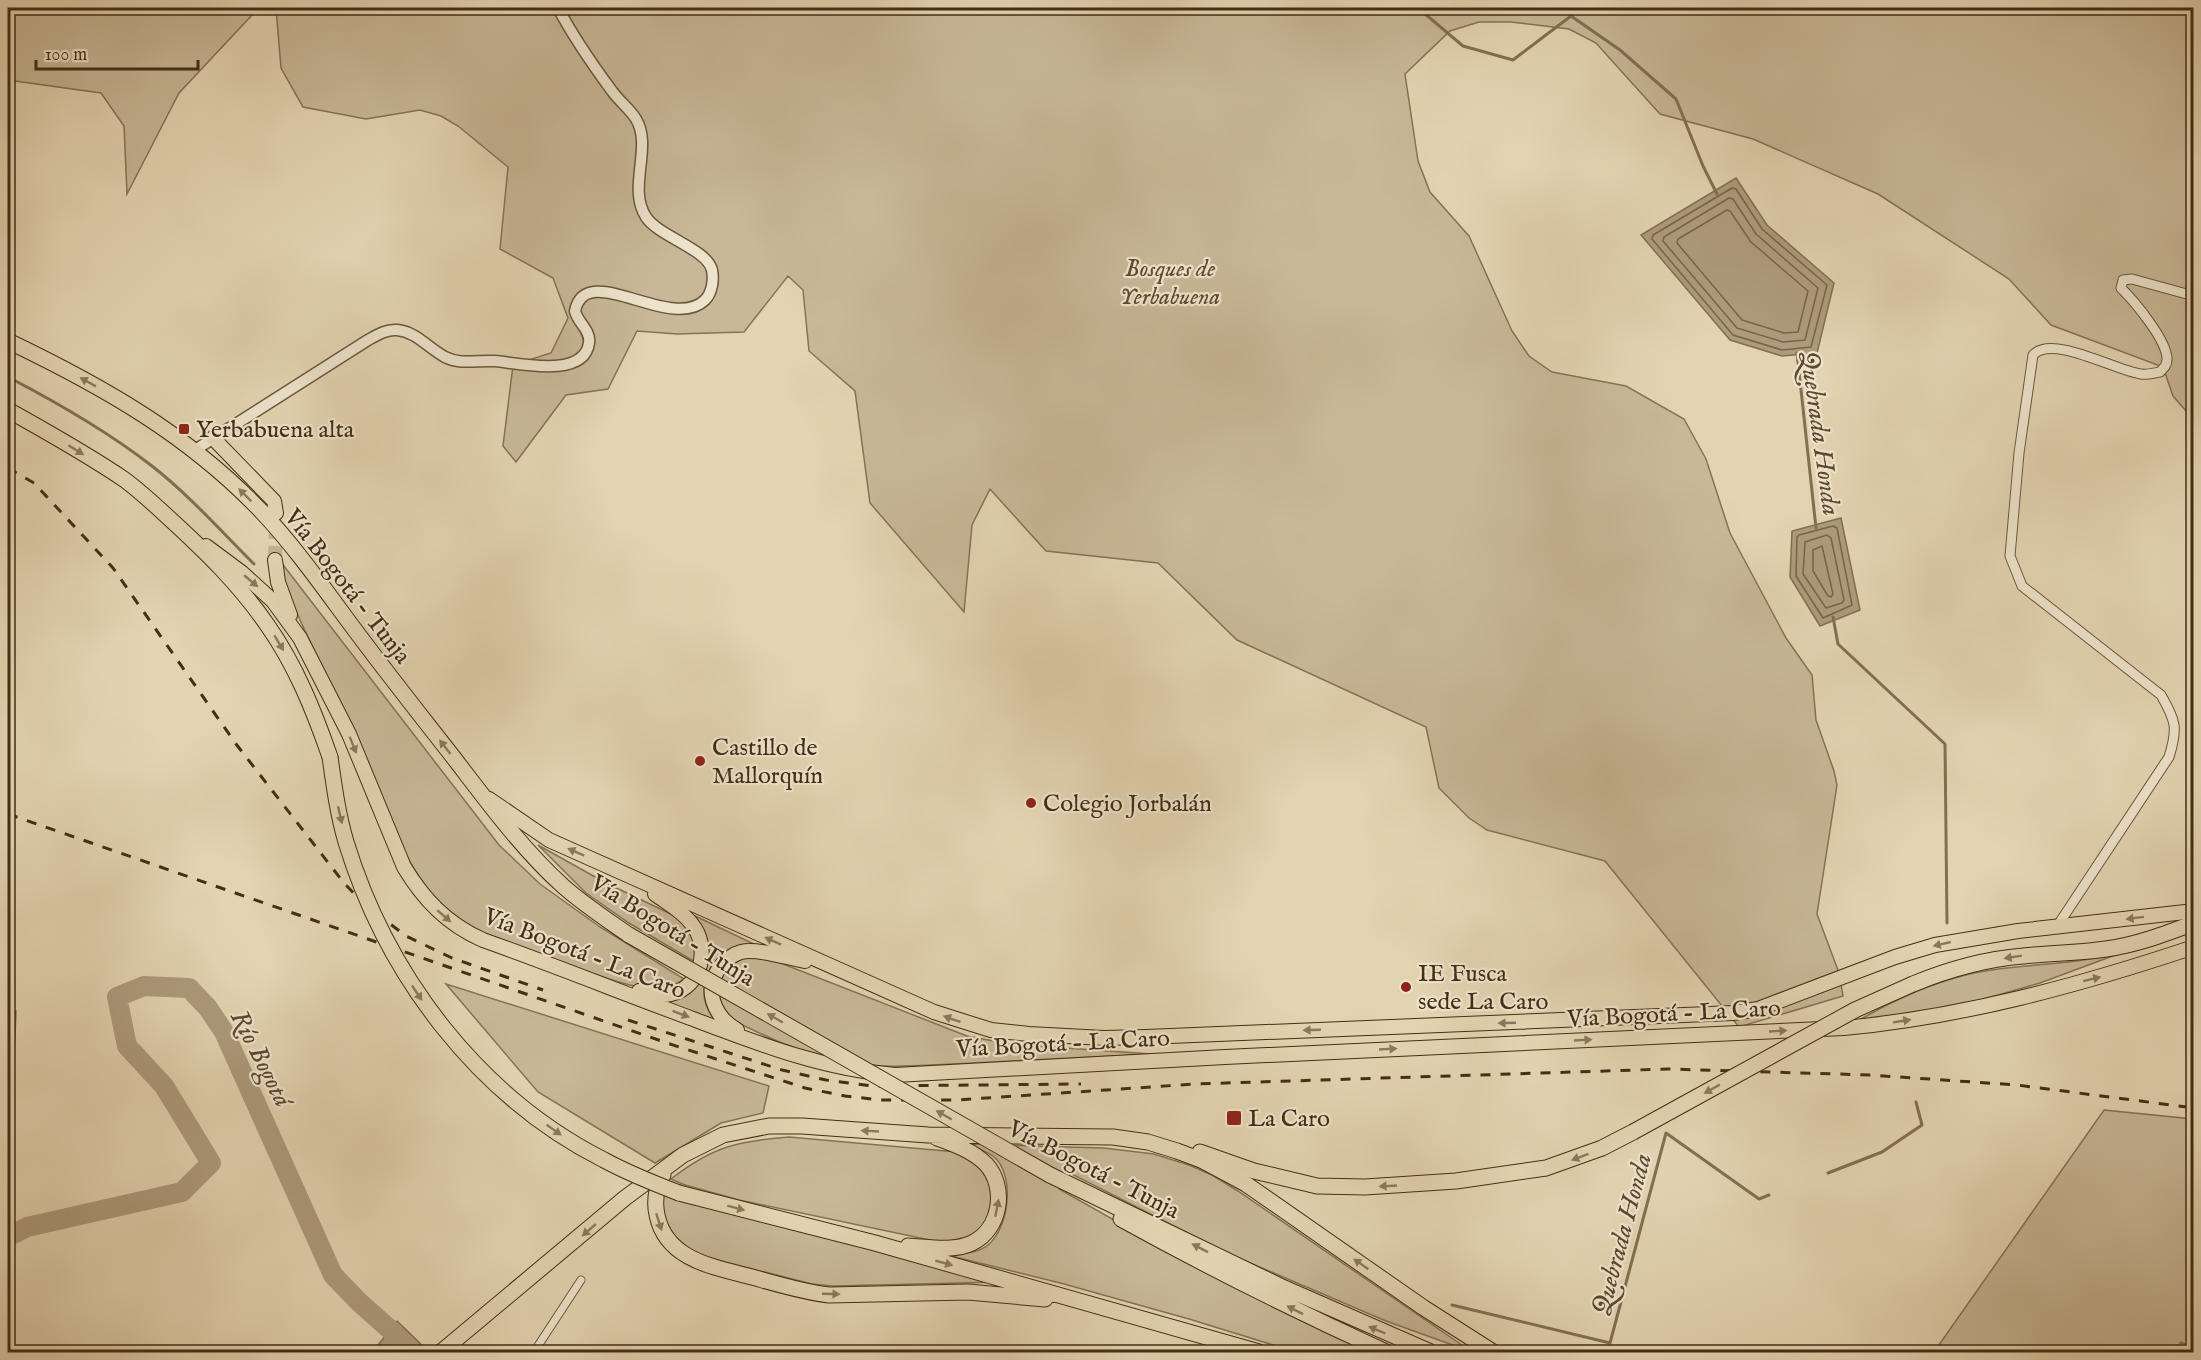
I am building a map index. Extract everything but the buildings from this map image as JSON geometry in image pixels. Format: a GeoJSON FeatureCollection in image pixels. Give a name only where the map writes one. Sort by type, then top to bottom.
{"type":"FeatureCollection","features":[{"type":"Feature","properties":{"kind":"highway","name":"Vía Bogotá - Tunja"},"geometry":{"type":"LineString","coordinates":[[8,341],[64,369],[131,407],[195,450],[241,490],[291,545],[500,818],[563,886],[590,908],[629,934],[1050,1175],[1118,1206],[1260,1277],[1431,1353]]}},
{"type":"Feature","properties":{"kind":"highway"},"geometry":{"type":"LineString","coordinates":[[8,410],[50,433],[126,481],[172,520],[224,570],[269,626],[304,690],[330,758],[346,840],[359,880],[394,957],[442,1026],[469,1058],[531,1114],[566,1138],[621,1169],[679,1193],[875,1244],[1259,1353]]}},
{"type":"Feature","properties":{"kind":"highway"},"geometry":{"type":"LineString","coordinates":[[441,1353],[625,1198],[703,1143],[723,1135],[769,1126],[802,1126],[928,1135],[1091,1137],[1148,1142],[1211,1154],[1254,1171],[1317,1186],[1365,1187],[1456,1181],[1546,1168],[1602,1148],[1855,1010],[1930,977],[1990,961],[2127,945],[2193,924]]}},
{"type":"Feature","properties":{"kind":"highway"},"geometry":{"type":"LineString","coordinates":[[875,1244],[959,1247],[972,1243],[992,1225],[997,1213],[999,1196],[996,1179],[986,1164],[964,1149],[928,1135]]}},
{"type":"Feature","properties":{"kind":"highway"},"geometry":{"type":"LineString","coordinates":[[1148,1142],[1201,1160],[1246,1184],[1424,1308],[1493,1353]]}},
{"type":"Feature","properties":{"kind":"highway"},"geometry":{"type":"LineString","coordinates":[[667,1167],[655,1197],[659,1226],[667,1240],[679,1252],[694,1261],[715,1268],[811,1293],[968,1292],[1005,1294],[1069,1304],[1142,1320]]}},
{"type":"Feature","properties":{"kind":"highway"},"geometry":{"type":"LineString","coordinates":[[1050,1175],[1116,1216],[1188,1256],[1304,1315],[1386,1353]]}},
{"type":"Feature","properties":{"kind":"main road"},"geometry":{"type":"LineString","coordinates":[[213,438],[274,501],[276,513]]}},
{"type":"Feature","properties":{"kind":"main road","name":"Vía Bogotá - La Caro"},"geometry":{"type":"LineString","coordinates":[[172,520],[241,572],[267,595],[287,618],[308,651],[349,734],[396,849],[416,886],[441,915],[457,927],[483,940],[769,1047],[831,1066],[863,1072],[895,1074],[1844,1028],[1888,1024],[1997,1004],[2106,975],[2193,947]]}},
{"type":"Feature","properties":{"kind":"main road"},"geometry":{"type":"LineString","coordinates":[[275,560],[281,592],[308,651]]}},
{"type":"Feature","properties":{"kind":"main road","name":"Vía Bogotá - La Caro"},"geometry":{"type":"LineString","coordinates":[[480,793],[549,840],[934,1012],[991,1030],[1060,1036],[1146,1037],[1734,1013],[1758,1009],[1895,957],[1935,945],[2018,931],[2193,911]]}},
{"type":"Feature","properties":{"kind":"main road"},"geometry":{"type":"LineString","coordinates":[[546,962],[656,995],[683,990],[693,980],[702,959],[701,945],[692,924],[679,911],[628,875]]}},
{"type":"Feature","properties":{"kind":"main road"},"geometry":{"type":"LineString","coordinates":[[769,1047],[733,1028],[714,1006],[710,992],[712,979],[720,966],[730,957],[742,952],[756,951],[825,964]]}},
{"type":"Feature","properties":{"kind":"street"},"geometry":{"type":"LineString","coordinates":[[195,450],[387,330],[416,336],[446,357],[465,362],[565,365],[581,358],[589,346],[587,332],[574,310],[579,299],[586,294],[607,292],[664,309],[686,310],[698,306],[707,298],[712,281],[712,269],[708,262],[681,242],[655,227],[646,219],[641,208],[638,193],[641,143],[636,120],[580,49],[558,8]]}},
{"type":"Feature","properties":{"kind":"street"},"geometry":{"type":"LineString","coordinates":[[2056,928],[2169,757],[2176,735],[2171,714],[2161,695],[2022,586],[2010,556],[2019,453],[2033,355],[2038,350],[2049,348],[2072,351],[2111,366],[2142,374],[2160,372],[2166,365],[2166,352],[2148,320],[2121,288],[2123,280],[2132,279],[2193,296]]}},
{"type":"Feature","properties":{"kind":"street"},"geometry":{"type":"LineString","coordinates":[[534,1353],[581,1280]]}},
{"type":"Feature","properties":{"kind":"green space"},"geometry":{"type":"Polygon","coordinates":[[[8,8],[276,8],[254,13],[179,93],[127,194],[124,126],[101,93],[8,80],[8,8]]]}},
{"type":"Feature","properties":{"kind":"green space","name":"Bosques de Yerbabuena"},"geometry":{"type":"Polygon","coordinates":[[[276,8],[2193,8],[2193,419],[2173,396],[2163,367],[2051,325],[2009,279],[1878,194],[1753,139],[1660,114],[1596,43],[1569,29],[1511,22],[1479,22],[1450,31],[1405,74],[1418,161],[1430,192],[1469,236],[1512,331],[1529,356],[1552,372],[1626,386],[1684,419],[1706,459],[1730,533],[1786,638],[1812,675],[1816,720],[1837,785],[1817,914],[1839,973],[1843,996],[1739,1027],[1605,861],[1487,830],[1469,818],[1439,788],[1426,727],[1237,640],[1158,563],[1046,551],[990,489],[972,525],[964,612],[870,503],[855,391],[809,351],[803,290],[788,276],[744,332],[677,334],[637,331],[608,389],[566,395],[516,462],[503,446],[513,365],[551,353],[568,318],[553,278],[500,249],[508,167],[458,126],[441,116],[420,110],[366,119],[303,107],[281,68],[276,8]]]}},
{"type":"Feature","properties":{"kind":"green space"},"geometry":{"type":"Polygon","coordinates":[[[277,557],[499,845],[540,884],[600,927],[684,979],[662,988],[625,984],[486,934],[451,914],[432,894],[402,847],[346,715],[299,618],[277,557]]]}},
{"type":"Feature","properties":{"kind":"green space"},"geometry":{"type":"Polygon","coordinates":[[[538,845],[606,883],[675,916],[692,932],[697,947],[695,962],[629,923],[586,893],[538,845]]]}},
{"type":"Feature","properties":{"kind":"green space"},"geometry":{"type":"Polygon","coordinates":[[[691,914],[760,947],[746,945],[732,948],[712,966],[704,992],[708,1009],[716,1021],[664,1003],[691,991],[701,978],[707,944],[701,926],[691,914]]]}},
{"type":"Feature","properties":{"kind":"green space"},"geometry":{"type":"Polygon","coordinates":[[[2118,954],[2040,983],[1956,1007],[1856,1022],[1907,995],[1962,976],[2118,954]]]}},
{"type":"Feature","properties":{"kind":"green space"},"geometry":{"type":"Polygon","coordinates":[[[750,956],[773,960],[967,1036],[1010,1044],[1151,1054],[908,1066],[859,1065],[831,1061],[797,1050],[746,1027],[732,1019],[721,1008],[716,993],[721,979],[734,963],[750,956]]]}},
{"type":"Feature","properties":{"kind":"green space"},"geometry":{"type":"Polygon","coordinates":[[[446,984],[769,1086],[763,1113],[721,1123],[655,1163],[538,1092],[446,984]]]}},
{"type":"Feature","properties":{"kind":"green space"},"geometry":{"type":"Polygon","coordinates":[[[2104,1110],[2193,1119],[2193,1348],[2181,1342],[2174,1352],[1934,1352],[2104,1110]]]}},
{"type":"Feature","properties":{"kind":"green space"},"geometry":{"type":"Polygon","coordinates":[[[789,1137],[957,1152],[977,1165],[988,1180],[991,1201],[986,1220],[972,1235],[960,1241],[944,1243],[739,1200],[671,1179],[699,1160],[726,1148],[754,1141],[789,1137]]]}},
{"type":"Feature","properties":{"kind":"green space"},"geometry":{"type":"Polygon","coordinates":[[[968,1144],[1104,1148],[1154,1154],[1189,1165],[1212,1175],[1238,1191],[1472,1352],[1386,1321],[1227,1253],[1068,1172],[1059,1189],[1192,1264],[1369,1352],[1296,1352],[1064,1284],[943,1254],[966,1253],[988,1245],[995,1237],[1005,1214],[1007,1188],[1000,1164],[990,1154],[968,1144]]]}},
{"type":"Feature","properties":{"kind":"green space"},"geometry":{"type":"Polygon","coordinates":[[[662,1193],[1002,1282],[832,1286],[812,1284],[693,1254],[665,1227],[662,1193]]]}},
{"type":"Feature","properties":{"kind":"water"},"geometry":{"type":"Polygon","coordinates":[[[1736,178],[1767,225],[1834,283],[1817,353],[1782,356],[1730,340],[1641,235],[1736,178]]]}},
{"type":"Feature","properties":{"kind":"water"},"geometry":{"type":"Polygon","coordinates":[[[1841,518],[1860,610],[1820,626],[1790,577],[1792,531],[1841,518]]]}},
{"type":"Feature","properties":{"kind":"water"},"geometry":{"type":"Polygon","coordinates":[[[8,1006],[16,1011],[13,1084],[8,1088],[8,1006]]]}},
{"type":"Feature","properties":{"kind":"water"},"geometry":{"type":"Polygon","coordinates":[[[397,1321],[429,1352],[385,1352],[378,1345],[397,1321]]]}},
{"type":"Feature","properties":{"kind":"waterway","name":"Quebrada Honda"},"geometry":{"type":"LineString","coordinates":[[1418,8],[1463,46],[1513,60],[1571,16],[1620,50],[1676,99],[1717,194]]}},
{"type":"Feature","properties":{"kind":"waterway","name":"Quebrada Honda"},"geometry":{"type":"LineString","coordinates":[[1797,353],[1816,528]]}},
{"type":"Feature","properties":{"kind":"waterway"},"geometry":{"type":"LineString","coordinates":[[8,377],[82,418],[152,466],[192,501],[254,564]]}},
{"type":"Feature","properties":{"kind":"waterway","name":"Quebrada Honda"},"geometry":{"type":"LineString","coordinates":[[1833,617],[1838,644],[1945,744],[1947,923]]}},
{"type":"Feature","properties":{"kind":"waterway","name":"Río Bogotá"},"geometry":{"type":"LineString","coordinates":[[8,1237],[27,1227],[182,1192],[211,1163],[164,1086],[127,1046],[117,997],[144,986],[189,988],[208,1008],[224,1032],[333,1275],[395,1334],[408,1352]]}},
{"type":"Feature","properties":{"kind":"waterway","name":"Quebrada Honda"},"geometry":{"type":"LineString","coordinates":[[1828,1173],[1882,1152],[1922,1125],[1916,1102]]}},
{"type":"Feature","properties":{"kind":"waterway","name":"Quebrada Honda"},"geometry":{"type":"LineString","coordinates":[[1452,1305],[1610,1343],[1666,1133],[1759,1199],[1769,1195]]}},
{"type":"Feature","properties":{"kind":"tunnel"},"geometry":{"type":"LineString","coordinates":[[275,560],[276,521]]}},
{"type":"Feature","properties":{"kind":"railway"},"geometry":{"type":"LineString","coordinates":[[8,468],[34,483],[113,568],[236,744],[344,883],[364,904],[406,936],[452,958],[543,990]]}},
{"type":"Feature","properties":{"kind":"railway"},"geometry":{"type":"LineString","coordinates":[[8,814],[667,1043],[805,1088],[845,1096],[881,1100],[956,1100],[1195,1084],[1668,1069],[1870,1075],[2017,1085],[2194,1108]]}},
{"type":"Feature","properties":{"kind":"railway"},"geometry":{"type":"LineString","coordinates":[[628,1020],[782,1070],[826,1080],[873,1086],[1081,1084]]}},
{"type":"Feature","properties":{"kind":"place","name":"Yerbabuena alta"},"geometry":{"type":"Point","coordinates":[184,429]}},
{"type":"Feature","properties":{"kind":"place","name":"Castillo de Mallorquín"},"geometry":{"type":"Point","coordinates":[700,761]}},
{"type":"Feature","properties":{"kind":"place","name":"Colegio Jorbalán"},"geometry":{"type":"Point","coordinates":[1031,803]}},
{"type":"Feature","properties":{"kind":"place","name":"IE Fusca sede La Caro"},"geometry":{"type":"Point","coordinates":[1406,987]}},
{"type":"Feature","properties":{"kind":"place","name":"La Caro"},"geometry":{"type":"Point","coordinates":[1234,1118]}}]}
